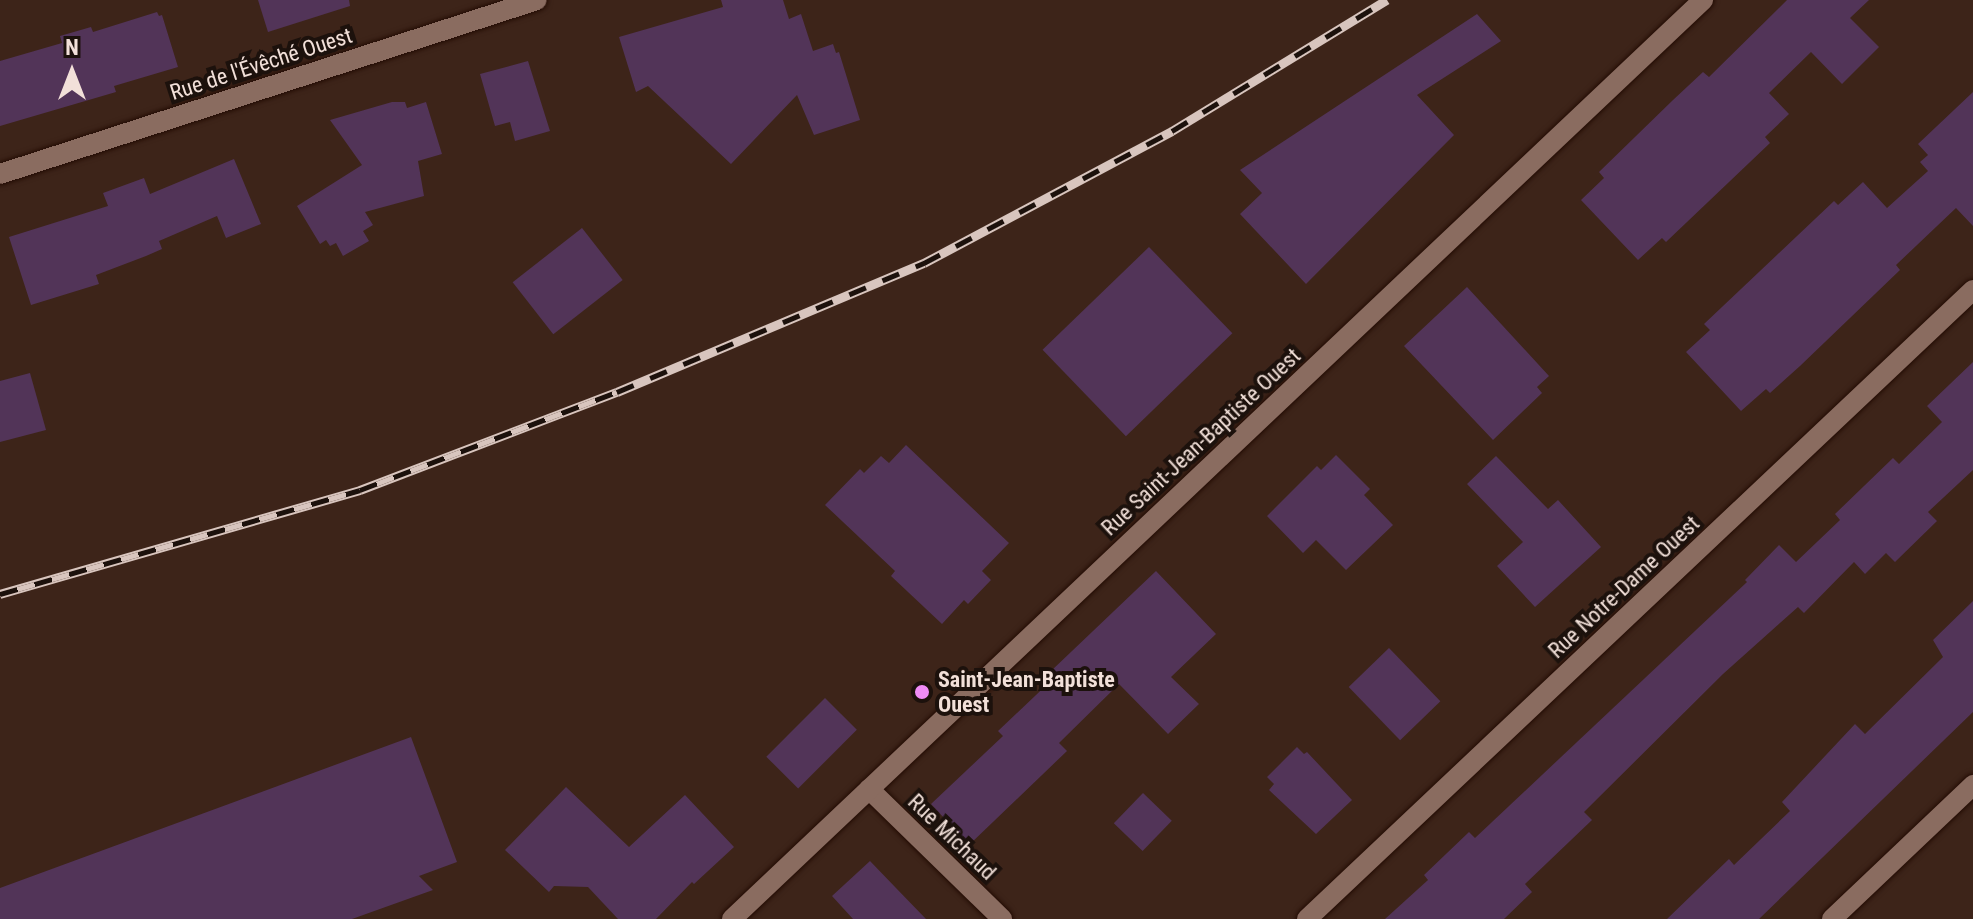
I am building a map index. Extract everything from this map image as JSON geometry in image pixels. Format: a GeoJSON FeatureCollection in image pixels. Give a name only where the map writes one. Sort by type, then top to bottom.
{"type":"FeatureCollection","features":[{"type":"Feature","properties":{"kind":"street","name":"Rue de l'Évêché Ouest"},"geometry":{"type":"LineString","coordinates":[[0,174],[537,0]]}},
{"type":"Feature","properties":{"kind":"street","name":"Rue Saint-Jean-Baptiste Ouest"},"geometry":{"type":"LineString","coordinates":[[732,919],[1703,0]]}},
{"type":"Feature","properties":{"kind":"street","name":"Rue Notre-Dame Ouest"},"geometry":{"type":"LineString","coordinates":[[1307,919],[1973,290]]}},
{"type":"Feature","properties":{"kind":"street"},"geometry":{"type":"LineString","coordinates":[[1832,919],[1973,785]]}},
{"type":"Feature","properties":{"kind":"street","name":"Rue Michaud"},"geometry":{"type":"LineString","coordinates":[[869,789],[1002,919]]}},
{"type":"Feature","properties":{"kind":"building"},"geometry":{"type":"Polygon","coordinates":[[[258,0],[349,0],[350,6],[268,32],[258,0]]]}},
{"type":"Feature","properties":{"kind":"building"},"geometry":{"type":"Polygon","coordinates":[[[721,0],[783,0],[789,19],[801,14],[813,51],[833,44],[836,53],[839,52],[860,120],[814,135],[797,95],[731,164],[648,86],[636,92],[619,37],[723,7],[721,0]]]}},
{"type":"Feature","properties":{"kind":"building"},"geometry":{"type":"Polygon","coordinates":[[[1787,0],[1869,0],[1850,18],[1879,47],[1842,84],[1811,52],[1769,93],[1789,114],[1765,137],[1770,143],[1666,242],[1662,238],[1638,260],[1581,200],[1604,178],[1599,172],[1673,100],[1703,72],[1709,77],[1787,0]]]}},
{"type":"Feature","properties":{"kind":"building"},"geometry":{"type":"Polygon","coordinates":[[[157,12],[159,16],[162,15],[178,67],[114,86],[116,92],[0,126],[0,61],[62,43],[60,36],[91,27],[93,32],[157,12]]]}},
{"type":"Feature","properties":{"kind":"building"},"geometry":{"type":"Polygon","coordinates":[[[1477,14],[1501,41],[1417,95],[1454,135],[1306,284],[1240,214],[1262,193],[1240,170],[1477,14]]]}},
{"type":"Feature","properties":{"kind":"building"},"geometry":{"type":"Polygon","coordinates":[[[528,61],[550,131],[515,141],[510,122],[495,126],[480,74],[528,61]]]}},
{"type":"Feature","properties":{"kind":"building"},"geometry":{"type":"Polygon","coordinates":[[[1973,92],[1973,226],[1956,208],[1896,265],[1900,270],[1800,366],[1770,393],[1766,389],[1741,411],[1686,352],[1710,330],[1704,324],[1834,201],[1838,205],[1863,182],[1887,208],[1928,171],[1920,162],[1928,155],[1918,144],[1973,92]]]}},
{"type":"Feature","properties":{"kind":"building"},"geometry":{"type":"Polygon","coordinates":[[[392,102],[405,102],[407,108],[426,102],[442,154],[418,161],[424,196],[365,212],[373,225],[363,231],[369,241],[343,256],[336,243],[330,246],[326,240],[320,244],[297,206],[362,165],[330,120],[392,102]]]}},
{"type":"Feature","properties":{"kind":"building"},"geometry":{"type":"Polygon","coordinates":[[[234,159],[261,224],[226,238],[217,216],[159,241],[162,249],[96,275],[99,284],[31,305],[9,237],[108,206],[103,193],[144,178],[150,194],[234,159]]]}},
{"type":"Feature","properties":{"kind":"building"},"geometry":{"type":"Polygon","coordinates":[[[582,228],[623,280],[553,334],[513,282],[582,228]]]}},
{"type":"Feature","properties":{"kind":"building"},"geometry":{"type":"Polygon","coordinates":[[[1149,247],[1232,333],[1126,436],[1043,350],[1149,247]]]}},
{"type":"Feature","properties":{"kind":"building"},"geometry":{"type":"Polygon","coordinates":[[[1467,287],[1549,376],[1537,387],[1542,393],[1493,440],[1404,346],[1467,287]]]}},
{"type":"Feature","properties":{"kind":"building"},"geometry":{"type":"Polygon","coordinates":[[[1973,362],[1973,470],[1928,512],[1937,521],[1895,562],[1886,553],[1865,574],[1854,562],[1804,613],[1798,607],[1723,674],[1584,812],[1592,820],[1525,884],[1532,892],[1504,919],[1385,919],[1428,880],[1424,875],[1469,832],[1475,838],[1747,582],[1745,580],[1779,545],[1796,562],[1840,520],[1835,514],[1893,458],[1899,464],[1942,422],[1927,406],[1973,362]]]}},
{"type":"Feature","properties":{"kind":"building"},"geometry":{"type":"Polygon","coordinates":[[[30,373],[46,430],[0,442],[0,381],[30,373]]]}},
{"type":"Feature","properties":{"kind":"building"},"geometry":{"type":"Polygon","coordinates":[[[906,445],[1009,543],[982,571],[991,580],[968,604],[964,600],[942,624],[891,576],[895,571],[825,505],[860,469],[864,473],[881,456],[889,463],[906,445]]]}},
{"type":"Feature","properties":{"kind":"building"},"geometry":{"type":"Polygon","coordinates":[[[1336,455],[1370,489],[1364,495],[1393,525],[1346,570],[1316,540],[1303,553],[1267,516],[1317,466],[1321,470],[1336,455]]]}},
{"type":"Feature","properties":{"kind":"building"},"geometry":{"type":"Polygon","coordinates":[[[1496,456],[1548,509],[1558,500],[1601,547],[1535,607],[1497,566],[1523,542],[1467,484],[1496,456]]]}},
{"type":"Feature","properties":{"kind":"building"},"geometry":{"type":"Polygon","coordinates":[[[1156,571],[1216,634],[1171,677],[1199,704],[1168,734],[1119,684],[1059,743],[1067,751],[969,845],[931,804],[1003,736],[998,731],[1056,676],[1051,671],[1156,571]]]}},
{"type":"Feature","properties":{"kind":"building"},"geometry":{"type":"Polygon","coordinates":[[[1973,601],[1973,712],[1759,919],[1667,919],[1729,859],[1734,865],[1790,811],[1782,802],[1855,724],[1865,734],[1943,657],[1933,640],[1973,601]]]}},
{"type":"Feature","properties":{"kind":"building"},"geometry":{"type":"Polygon","coordinates":[[[1389,648],[1440,701],[1400,740],[1349,687],[1389,648]]]}},
{"type":"Feature","properties":{"kind":"building"},"geometry":{"type":"Polygon","coordinates":[[[825,698],[857,730],[798,789],[766,757],[825,698]]]}},
{"type":"Feature","properties":{"kind":"building"},"geometry":{"type":"Polygon","coordinates":[[[411,737],[457,862],[419,876],[433,890],[352,919],[0,919],[0,888],[411,737]]]}},
{"type":"Feature","properties":{"kind":"building"},"geometry":{"type":"Polygon","coordinates":[[[1297,747],[1304,754],[1307,752],[1352,800],[1316,834],[1269,790],[1274,784],[1267,777],[1297,747]]]}},
{"type":"Feature","properties":{"kind":"building"},"geometry":{"type":"Polygon","coordinates":[[[566,787],[629,847],[685,795],[734,847],[694,884],[692,882],[656,919],[618,919],[588,887],[554,886],[549,892],[505,850],[566,787]]]}},
{"type":"Feature","properties":{"kind":"building"},"geometry":{"type":"Polygon","coordinates":[[[1143,793],[1172,821],[1143,851],[1114,823],[1143,793]]]}},
{"type":"Feature","properties":{"kind":"building"},"geometry":{"type":"Polygon","coordinates":[[[870,861],[926,919],[853,919],[832,896],[870,861]]]}},
{"type":"Feature","properties":{"kind":"railway"},"geometry":{"type":"LineString","coordinates":[[0,594],[360,490],[617,392],[924,263],[1172,131],[1387,0]]}},
{"type":"Feature","properties":{"kind":"place","name":"Saint-Jean-Baptiste Ouest"},"geometry":{"type":"Point","coordinates":[922,692]}}]}
